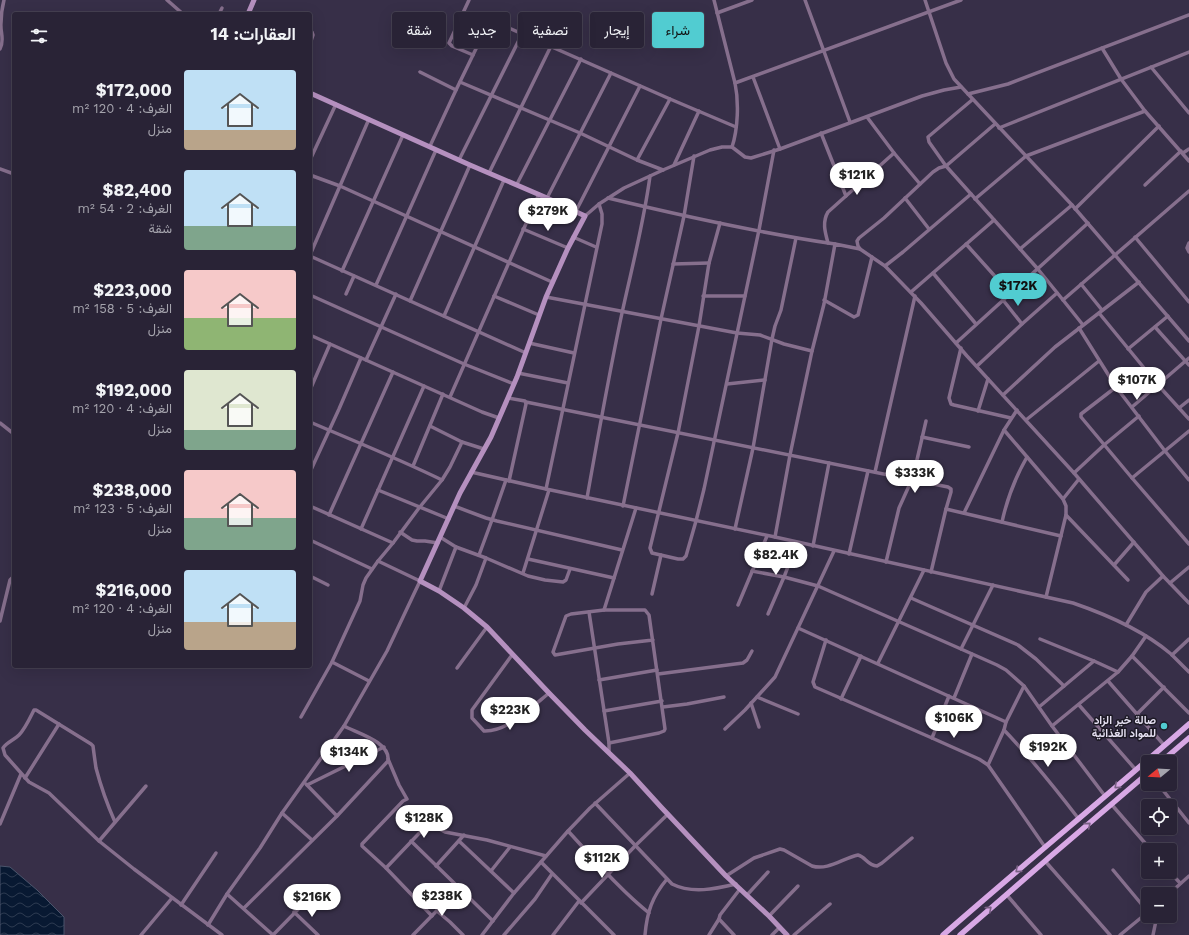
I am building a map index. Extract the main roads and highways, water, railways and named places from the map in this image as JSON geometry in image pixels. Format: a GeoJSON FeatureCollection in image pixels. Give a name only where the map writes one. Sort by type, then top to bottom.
{"type":"FeatureCollection","features":[{"type":"Feature","properties":{"kind":"main road"},"geometry":{"type":"LineString","coordinates":[[943,935],[1189,724]]}},
{"type":"Feature","properties":{"kind":"main road"},"geometry":{"type":"LineString","coordinates":[[1169,755],[1189,738]]}},
{"type":"Feature","properties":{"kind":"main road"},"geometry":{"type":"LineString","coordinates":[[960,935],[1141,779]]}},
{"type":"Feature","properties":{"kind":"water"},"geometry":{"type":"Polygon","coordinates":[[[0,866],[10,867],[37,890],[64,917],[64,935],[0,935],[0,866]]]}},
{"type":"Feature","properties":{"kind":"place","name":"صالة خير الزاد للمواد الغذائية"},"geometry":{"type":"Point","coordinates":[1164,726]}}]}
